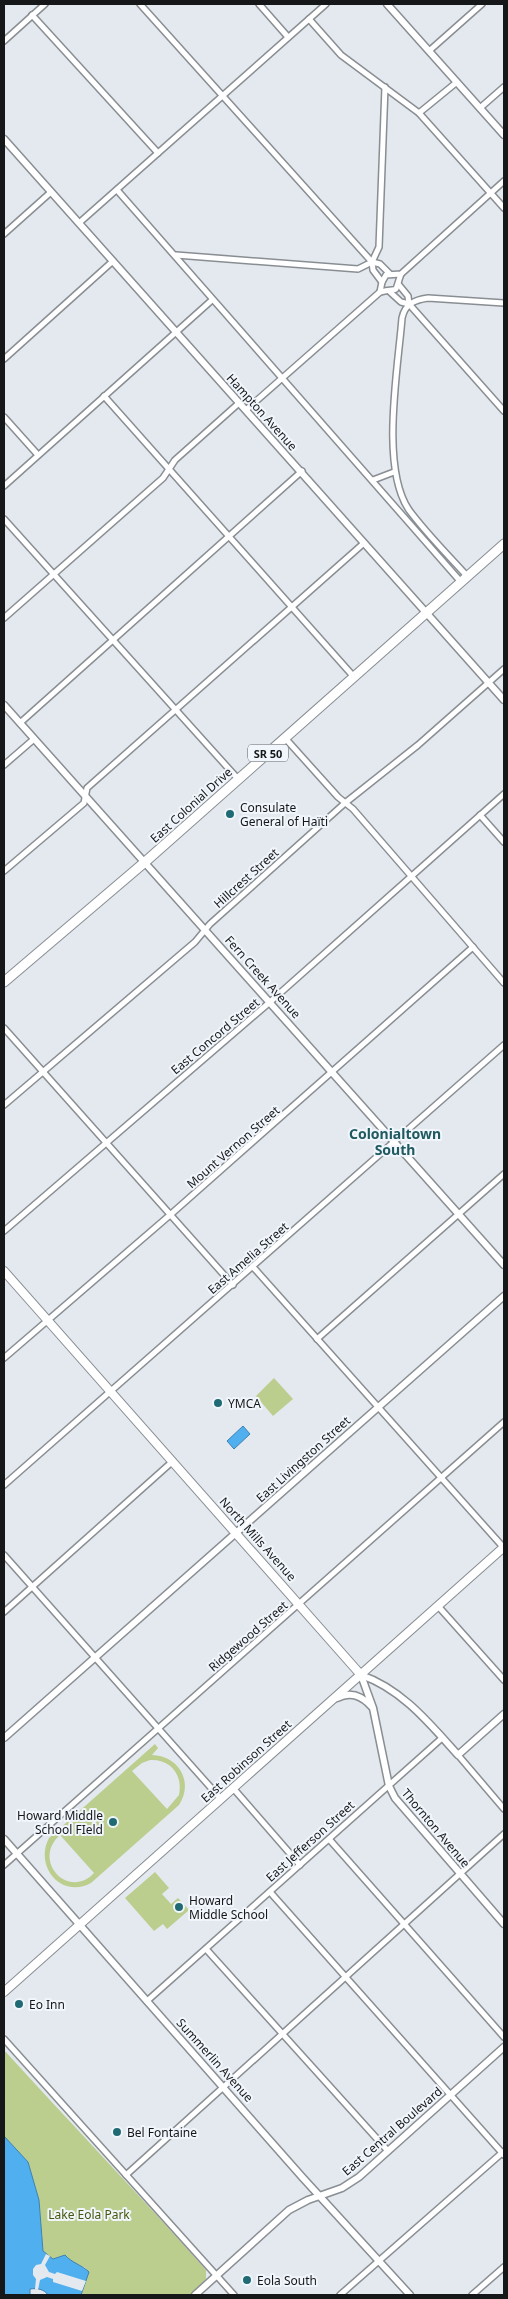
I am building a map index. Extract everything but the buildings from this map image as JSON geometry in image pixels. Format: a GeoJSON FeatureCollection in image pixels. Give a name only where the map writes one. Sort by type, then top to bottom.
{"type":"FeatureCollection","features":[{"type":"Feature","properties":{"kind":"highway","name":"East Colonial Drive"},"geometry":{"type":"LineString","coordinates":[[4,982],[145,862],[504,544]]}},
{"type":"Feature","properties":{"kind":"main road","name":"North Mills Avenue"},"geometry":{"type":"LineString","coordinates":[[4,1272],[362,1675]]}},
{"type":"Feature","properties":{"kind":"main road","name":"East Robinson Street"},"geometry":{"type":"LineString","coordinates":[[4,1992],[504,1548]]}},
{"type":"Feature","properties":{"kind":"street"},"geometry":{"type":"LineString","coordinates":[[4,41],[45,4]]}},
{"type":"Feature","properties":{"kind":"street"},"geometry":{"type":"LineString","coordinates":[[140,4],[372,262],[380,264],[392,274],[408,296],[409,304]]}},
{"type":"Feature","properties":{"kind":"street"},"geometry":{"type":"LineString","coordinates":[[258,4],[288,37]]}},
{"type":"Feature","properties":{"kind":"street"},"geometry":{"type":"LineString","coordinates":[[79,223],[326,4]]}},
{"type":"Feature","properties":{"kind":"street"},"geometry":{"type":"LineString","coordinates":[[387,4],[504,135]]}},
{"type":"Feature","properties":{"kind":"street"},"geometry":{"type":"LineString","coordinates":[[429,51],[482,4]]}},
{"type":"Feature","properties":{"kind":"street"},"geometry":{"type":"LineString","coordinates":[[32,15],[158,153]]}},
{"type":"Feature","properties":{"kind":"street"},"geometry":{"type":"LineString","coordinates":[[309,19],[341,55],[420,113],[504,208]]}},
{"type":"Feature","properties":{"kind":"street"},"geometry":{"type":"LineString","coordinates":[[420,113],[457,82]]}},
{"type":"Feature","properties":{"kind":"street"},"geometry":{"type":"LineString","coordinates":[[385,87],[379,247],[372,262],[373,270],[389,292],[401,302],[409,304],[504,411]]}},
{"type":"Feature","properties":{"kind":"street"},"geometry":{"type":"LineString","coordinates":[[480,108],[504,87]]}},
{"type":"Feature","properties":{"kind":"street","name":"Hampton Avenue"},"geometry":{"type":"LineString","coordinates":[[4,139],[175,332],[302,471],[504,700]]}},
{"type":"Feature","properties":{"kind":"street"},"geometry":{"type":"LineString","coordinates":[[380,292],[398,289],[401,274],[504,181]]}},
{"type":"Feature","properties":{"kind":"street"},"geometry":{"type":"LineString","coordinates":[[117,190],[176,255],[212,300],[464,579]]}},
{"type":"Feature","properties":{"kind":"street"},"geometry":{"type":"LineString","coordinates":[[4,234],[50,192]]}},
{"type":"Feature","properties":{"kind":"street"},"geometry":{"type":"LineString","coordinates":[[176,255],[358,269],[372,262]]}},
{"type":"Feature","properties":{"kind":"street"},"geometry":{"type":"LineString","coordinates":[[4,359],[113,262]]}},
{"type":"Feature","properties":{"kind":"street"},"geometry":{"type":"LineString","coordinates":[[246,410],[284,379],[380,292],[386,275],[401,274]]}},
{"type":"Feature","properties":{"kind":"street"},"geometry":{"type":"LineString","coordinates":[[464,579],[409,510],[394,472],[393,432],[402,318],[409,304],[416,300],[428,298],[504,303]]}},
{"type":"Feature","properties":{"kind":"street"},"geometry":{"type":"LineString","coordinates":[[4,486],[212,300]]}},
{"type":"Feature","properties":{"kind":"street"},"geometry":{"type":"LineString","coordinates":[[104,396],[291,608],[354,676]]}},
{"type":"Feature","properties":{"kind":"street"},"geometry":{"type":"LineString","coordinates":[[4,618],[163,478],[175,460],[239,403]]}},
{"type":"Feature","properties":{"kind":"street"},"geometry":{"type":"LineString","coordinates":[[4,417],[38,455]]}},
{"type":"Feature","properties":{"kind":"street"},"geometry":{"type":"LineString","coordinates":[[20,723],[302,471]]}},
{"type":"Feature","properties":{"kind":"street"},"geometry":{"type":"LineString","coordinates":[[373,480],[394,472]]}},
{"type":"Feature","properties":{"kind":"street"},"geometry":{"type":"LineString","coordinates":[[4,519],[238,779]]}},
{"type":"Feature","properties":{"kind":"street"},"geometry":{"type":"LineString","coordinates":[[4,871],[84,803],[87,788],[364,543]]}},
{"type":"Feature","properties":{"kind":"street","name":"Hillcrest Street"},"geometry":{"type":"LineString","coordinates":[[4,1106],[195,942],[205,930],[346,803],[504,669]]}},
{"type":"Feature","properties":{"kind":"street","name":"Fern Creek Avenue"},"geometry":{"type":"LineString","coordinates":[[4,705],[504,1265]]}},
{"type":"Feature","properties":{"kind":"street"},"geometry":{"type":"LineString","coordinates":[[285,738],[412,875],[504,983]]}},
{"type":"Feature","properties":{"kind":"street"},"geometry":{"type":"LineString","coordinates":[[4,765],[34,740]]}},
{"type":"Feature","properties":{"kind":"street","name":"East Concord Street"},"geometry":{"type":"LineString","coordinates":[[4,1231],[270,1002],[504,794]]}},
{"type":"Feature","properties":{"kind":"street"},"geometry":{"type":"LineString","coordinates":[[480,815],[504,842]]}},
{"type":"Feature","properties":{"kind":"street","name":"Mount Vernon Street"},"geometry":{"type":"LineString","coordinates":[[4,1358],[170,1215],[473,947]]}},
{"type":"Feature","properties":{"kind":"street"},"geometry":{"type":"LineString","coordinates":[[4,1028],[233,1285]]}},
{"type":"Feature","properties":{"kind":"street","name":"East Amelia Street"},"geometry":{"type":"LineString","coordinates":[[4,1485],[253,1268],[504,1045]]}},
{"type":"Feature","properties":{"kind":"street"},"geometry":{"type":"LineString","coordinates":[[317,1340],[504,1174]]}},
{"type":"Feature","properties":{"kind":"street"},"geometry":{"type":"LineString","coordinates":[[253,1268],[504,1548]]}},
{"type":"Feature","properties":{"kind":"street","name":"East Livingston Street"},"geometry":{"type":"LineString","coordinates":[[4,1738],[504,1296]]}},
{"type":"Feature","properties":{"kind":"street","name":"Ridgewood Street"},"geometry":{"type":"LineString","coordinates":[[4,1865],[504,1422]]}},
{"type":"Feature","properties":{"kind":"street"},"geometry":{"type":"LineString","coordinates":[[4,1612],[173,1461]]}},
{"type":"Feature","properties":{"kind":"street"},"geometry":{"type":"LineString","coordinates":[[4,1555],[221,1799]]}},
{"type":"Feature","properties":{"kind":"street"},"geometry":{"type":"LineString","coordinates":[[438,1606],[504,1680]]}},
{"type":"Feature","properties":{"kind":"street","name":"Thornton Avenue"},"geometry":{"type":"LineString","coordinates":[[362,1675],[373,1708],[388,1786],[399,1804],[504,1924]]}},
{"type":"Feature","properties":{"kind":"street","name":"North Mills Avenue"},"geometry":{"type":"LineString","coordinates":[[362,1675],[374,1680],[409,1704],[458,1755],[504,1809]]}},
{"type":"Feature","properties":{"kind":"street"},"geometry":{"type":"LineString","coordinates":[[336,1698],[343,1695],[356,1695],[373,1708]]}},
{"type":"Feature","properties":{"kind":"street"},"geometry":{"type":"LineString","coordinates":[[458,1755],[504,1714]]}},
{"type":"Feature","properties":{"kind":"street","name":"East Jefferson Street"},"geometry":{"type":"LineString","coordinates":[[147,2001],[442,1738]]}},
{"type":"Feature","properties":{"kind":"street"},"geometry":{"type":"LineString","coordinates":[[233,1788],[300,1865]]}},
{"type":"Feature","properties":{"kind":"street"},"geometry":{"type":"LineString","coordinates":[[126,2175],[504,1834]]}},
{"type":"Feature","properties":{"kind":"street","name":"Summerlin Avenue"},"geometry":{"type":"LineString","coordinates":[[4,1839],[410,2295]]}},
{"type":"Feature","properties":{"kind":"street"},"geometry":{"type":"LineString","coordinates":[[329,1839],[504,2037]]}},
{"type":"Feature","properties":{"kind":"street"},"geometry":{"type":"LineString","coordinates":[[270,1892],[450,2096],[503,2153],[340,2295]]}},
{"type":"Feature","properties":{"kind":"street"},"geometry":{"type":"LineString","coordinates":[[206,1949],[388,2151]]}},
{"type":"Feature","properties":{"kind":"street"},"geometry":{"type":"LineString","coordinates":[[4,2038],[234,2295]]}},
{"type":"Feature","properties":{"kind":"street","name":"East Central Boulevard"},"geometry":{"type":"LineString","coordinates":[[195,2295],[282,2215],[297,2205],[351,2183],[504,2047]]}},
{"type":"Feature","properties":{"kind":"street"},"geometry":{"type":"LineString","coordinates":[[472,2295],[504,2267]]}},
{"type":"Feature","properties":{"kind":"green space"},"geometry":{"type":"Polygon","coordinates":[[[274,1378],[293,1399],[273,1416],[256,1396],[274,1378]]]}},
{"type":"Feature","properties":{"kind":"green space","name":"Howard Middle School FIeld"},"geometry":{"type":"Polygon","coordinates":[[[155,1744],[158,1748],[152,1755],[162,1756],[170,1760],[181,1772],[185,1788],[179,1805],[91,1883],[80,1887],[70,1887],[53,1877],[45,1859],[45,1849],[49,1838],[155,1744]],[[150,1760],[142,1763],[132,1771],[167,1809],[179,1795],[180,1788],[177,1775],[164,1762],[150,1760]],[[60,1835],[52,1845],[51,1866],[65,1880],[74,1882],[84,1880],[94,1873],[60,1835]]]}},
{"type":"Feature","properties":{"kind":"green space"},"geometry":{"type":"Polygon","coordinates":[[[155,1872],[169,1888],[162,1894],[171,1904],[178,1898],[189,1910],[167,1929],[163,1924],[154,1931],[125,1898],[155,1872]]]}},
{"type":"Feature","properties":{"kind":"green space","name":"Lake Eola Park"},"geometry":{"type":"Polygon","coordinates":[[[4,2050],[206,2270],[206,2279],[190,2295],[81,2295],[86,2279],[86,2268],[72,2263],[65,2255],[53,2259],[43,2251],[39,2200],[28,2162],[4,2136],[4,2050]]]}},
{"type":"Feature","properties":{"kind":"water"},"geometry":{"type":"Polygon","coordinates":[[[243,1426],[250,1434],[234,1449],[227,1441],[243,1426]]]}},
{"type":"Feature","properties":{"kind":"water"},"geometry":{"type":"Polygon","coordinates":[[[4,2136],[28,2162],[39,2200],[43,2251],[53,2259],[65,2255],[89,2272],[81,2295],[48,2295],[42,2290],[30,2289],[30,2295],[4,2295],[4,2136]]]}},
{"type":"Feature","properties":{"kind":"pier"},"geometry":{"type":"Polygon","coordinates":[[[46,2254],[50,2256],[45,2265],[49,2272],[55,2274],[57,2272],[86,2281],[82,2291],[53,2282],[53,2279],[47,2277],[40,2280],[38,2290],[35,2289],[36,2279],[33,2275],[33,2269],[36,2265],[41,2264],[46,2254]]]}},
{"type":"Feature","properties":{"kind":"place","name":"Consulate General of Haïti"},"geometry":{"type":"Point","coordinates":[230,814]}},
{"type":"Feature","properties":{"kind":"place","name":"YMCA"},"geometry":{"type":"Point","coordinates":[218,1403]}},
{"type":"Feature","properties":{"kind":"place","name":"Howard Middle School FIeld"},"geometry":{"type":"Point","coordinates":[113,1822]}},
{"type":"Feature","properties":{"kind":"place","name":"Howard Middle School"},"geometry":{"type":"Point","coordinates":[179,1907]}},
{"type":"Feature","properties":{"kind":"place","name":"Eo Inn"},"geometry":{"type":"Point","coordinates":[19,2004]}},
{"type":"Feature","properties":{"kind":"place","name":"Bel Fontaine"},"geometry":{"type":"Point","coordinates":[117,2132]}},
{"type":"Feature","properties":{"kind":"place","name":"Eola South"},"geometry":{"type":"Point","coordinates":[247,2280]}},
{"type":"Feature","properties":{"kind":"district","name":"Colonialtown South"},"geometry":{"type":"Point","coordinates":[395,1142]}}]}
